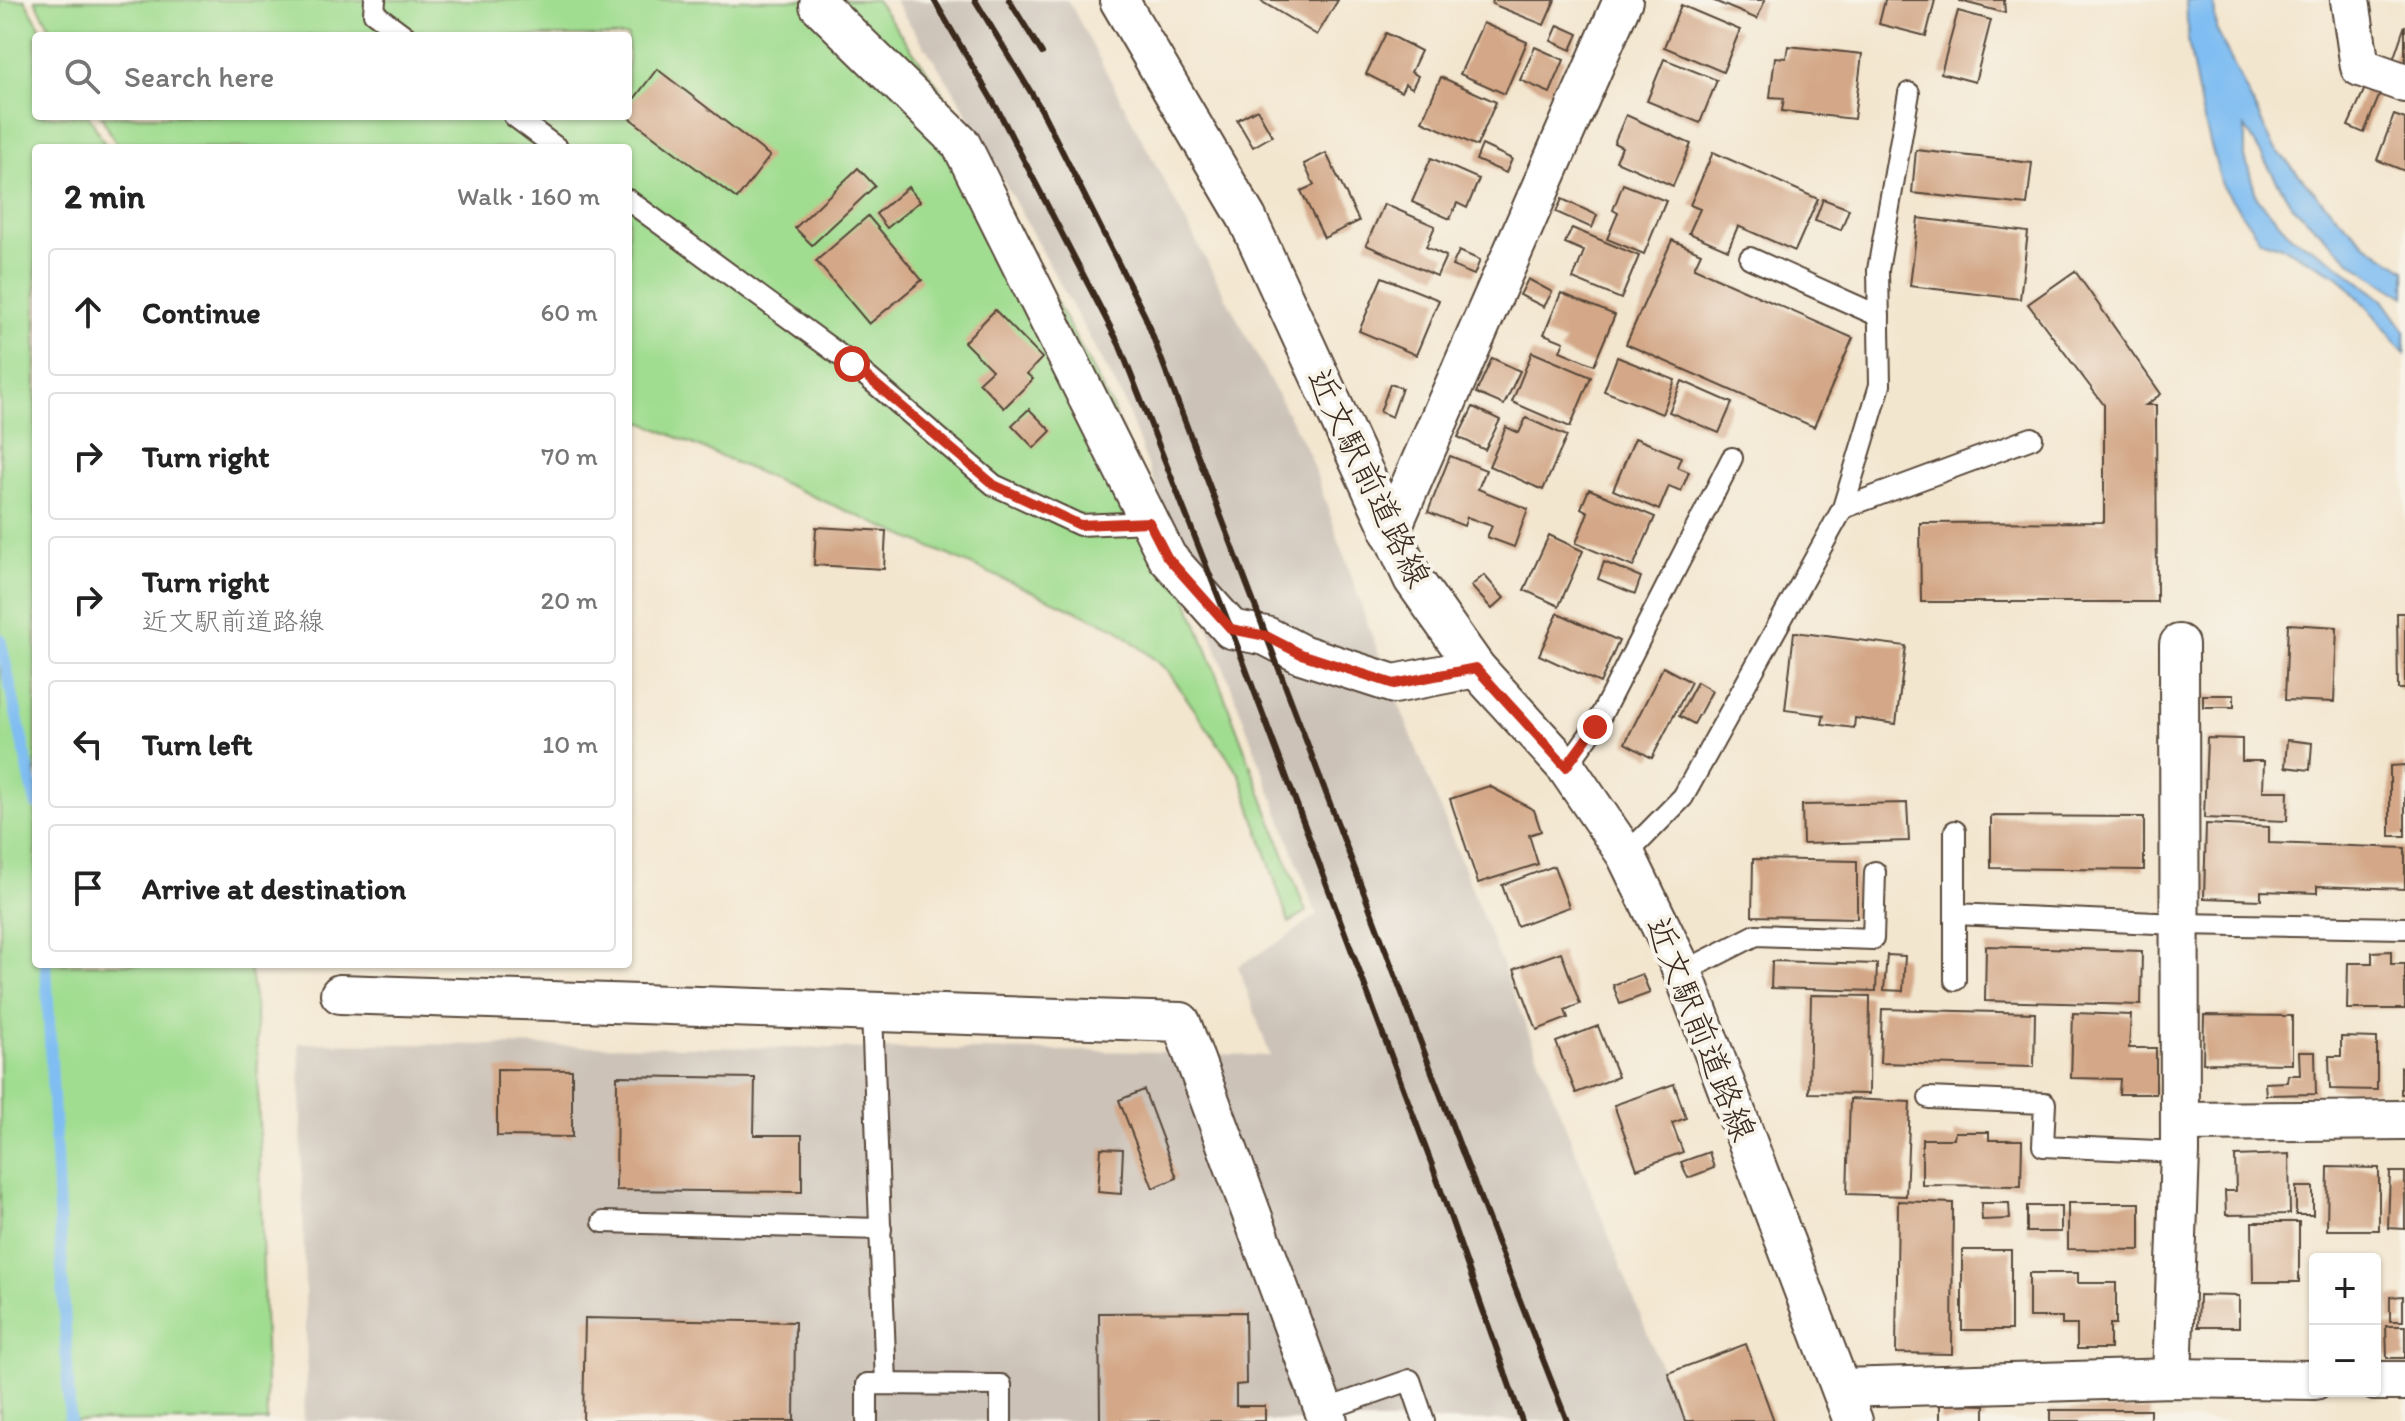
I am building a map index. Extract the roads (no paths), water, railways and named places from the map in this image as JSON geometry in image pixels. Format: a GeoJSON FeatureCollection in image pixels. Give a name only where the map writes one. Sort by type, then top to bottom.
{"type":"FeatureCollection","features":[{"type":"Feature","properties":{"kind":"street","name":"近文駅前道路線"},"geometry":{"type":"LineString","coordinates":[[1119,0],[1247,218],[1413,579],[1476,668],[1566,767],[1626,855],[1683,972],[1847,1405]]}},
{"type":"Feature","properties":{"kind":"street"},"geometry":{"type":"LineString","coordinates":[[1390,532],[1623,0]]}},
{"type":"Feature","properties":{"kind":"street"},"geometry":{"type":"LineString","coordinates":[[2350,0],[2360,67],[2405,83]]}},
{"type":"Feature","properties":{"kind":"street"},"geometry":{"type":"LineString","coordinates":[[819,5],[961,144],[1167,557],[1231,629],[1266,636],[1301,654],[1394,684],[1476,668]]}},
{"type":"Feature","properties":{"kind":"street"},"geometry":{"type":"LineString","coordinates":[[2172,1378],[2180,1137],[2179,644]]}},
{"type":"Feature","properties":{"kind":"street"},"geometry":{"type":"LineString","coordinates":[[340,994],[1181,1022],[1326,1415]]}},
{"type":"Feature","properties":{"kind":"street"},"geometry":{"type":"LineString","coordinates":[[2180,1137],[2405,1120]]}},
{"type":"Feature","properties":{"kind":"street"},"geometry":{"type":"LineString","coordinates":[[1847,1405],[2172,1378],[2309,1380]]}},
{"type":"Feature","properties":{"kind":"street"},"geometry":{"type":"LineString","coordinates":[[2381,1381],[2405,1381]]}},
{"type":"Feature","properties":{"kind":"lane"},"geometry":{"type":"LineString","coordinates":[[375,0],[374,13],[400,32]]}},
{"type":"Feature","properties":{"kind":"lane"},"geometry":{"type":"LineString","coordinates":[[1626,855],[1683,797],[1843,508],[1880,385],[1878,270],[1909,93]]}},
{"type":"Feature","properties":{"kind":"lane"},"geometry":{"type":"LineString","coordinates":[[519,120],[552,144]]}},
{"type":"Feature","properties":{"kind":"lane"},"geometry":{"type":"LineString","coordinates":[[632,203],[852,364],[994,485],[1080,525],[1149,522]]}},
{"type":"Feature","properties":{"kind":"lane"},"geometry":{"type":"LineString","coordinates":[[1750,258],[1879,316]]}},
{"type":"Feature","properties":{"kind":"lane"},"geometry":{"type":"LineString","coordinates":[[1843,508],[2032,438]]}},
{"type":"Feature","properties":{"kind":"lane"},"geometry":{"type":"LineString","coordinates":[[1566,767],[1595,727],[1732,458]]}},
{"type":"Feature","properties":{"kind":"lane"},"geometry":{"type":"LineString","coordinates":[[1955,831],[1955,980]]}},
{"type":"Feature","properties":{"kind":"lane"},"geometry":{"type":"LineString","coordinates":[[1683,972],[1756,935],[1873,939],[1875,872]]}},
{"type":"Feature","properties":{"kind":"lane"},"geometry":{"type":"LineString","coordinates":[[1955,914],[2178,924],[2405,928]]}},
{"type":"Feature","properties":{"kind":"lane"},"geometry":{"type":"LineString","coordinates":[[872,1012],[886,1384]]}},
{"type":"Feature","properties":{"kind":"lane"},"geometry":{"type":"LineString","coordinates":[[1929,1098],[2045,1103],[2043,1146],[2180,1137]]}},
{"type":"Feature","properties":{"kind":"lane"},"geometry":{"type":"LineString","coordinates":[[603,1222],[881,1229]]}},
{"type":"Feature","properties":{"kind":"lane"},"geometry":{"type":"LineString","coordinates":[[1326,1415],[1410,1380],[1424,1421]]}},
{"type":"Feature","properties":{"kind":"lane"},"geometry":{"type":"LineString","coordinates":[[867,1421],[867,1384],[1001,1385],[1001,1421]]}},
{"type":"Feature","properties":{"kind":"water"},"geometry":{"type":"Polygon","coordinates":[[[2186,0],[2214,0],[2216,29],[2274,147],[2366,244],[2405,270],[2405,297],[2352,263],[2291,204],[2245,127],[2245,157],[2257,198],[2291,236],[2332,260],[2383,300],[2405,331],[2405,354],[2338,276],[2287,249],[2260,240],[2222,185],[2202,113],[2188,41],[2186,0]]]}},
{"type":"Feature","properties":{"kind":"waterway"},"geometry":{"type":"LineString","coordinates":[[0,639],[32,786]]}},
{"type":"Feature","properties":{"kind":"waterway"},"geometry":{"type":"LineString","coordinates":[[46,968],[70,1421]]}},
{"type":"Feature","properties":{"kind":"railway"},"geometry":{"type":"LineString","coordinates":[[934,0],[999,112],[1119,344],[1231,629],[1432,1165],[1522,1421]]}},
{"type":"Feature","properties":{"kind":"railway"},"geometry":{"type":"LineString","coordinates":[[975,0],[1041,109],[1145,316],[1567,1421]]}},
{"type":"Feature","properties":{"kind":"railway"},"geometry":{"type":"LineString","coordinates":[[1009,0],[1042,53]]}}]}
